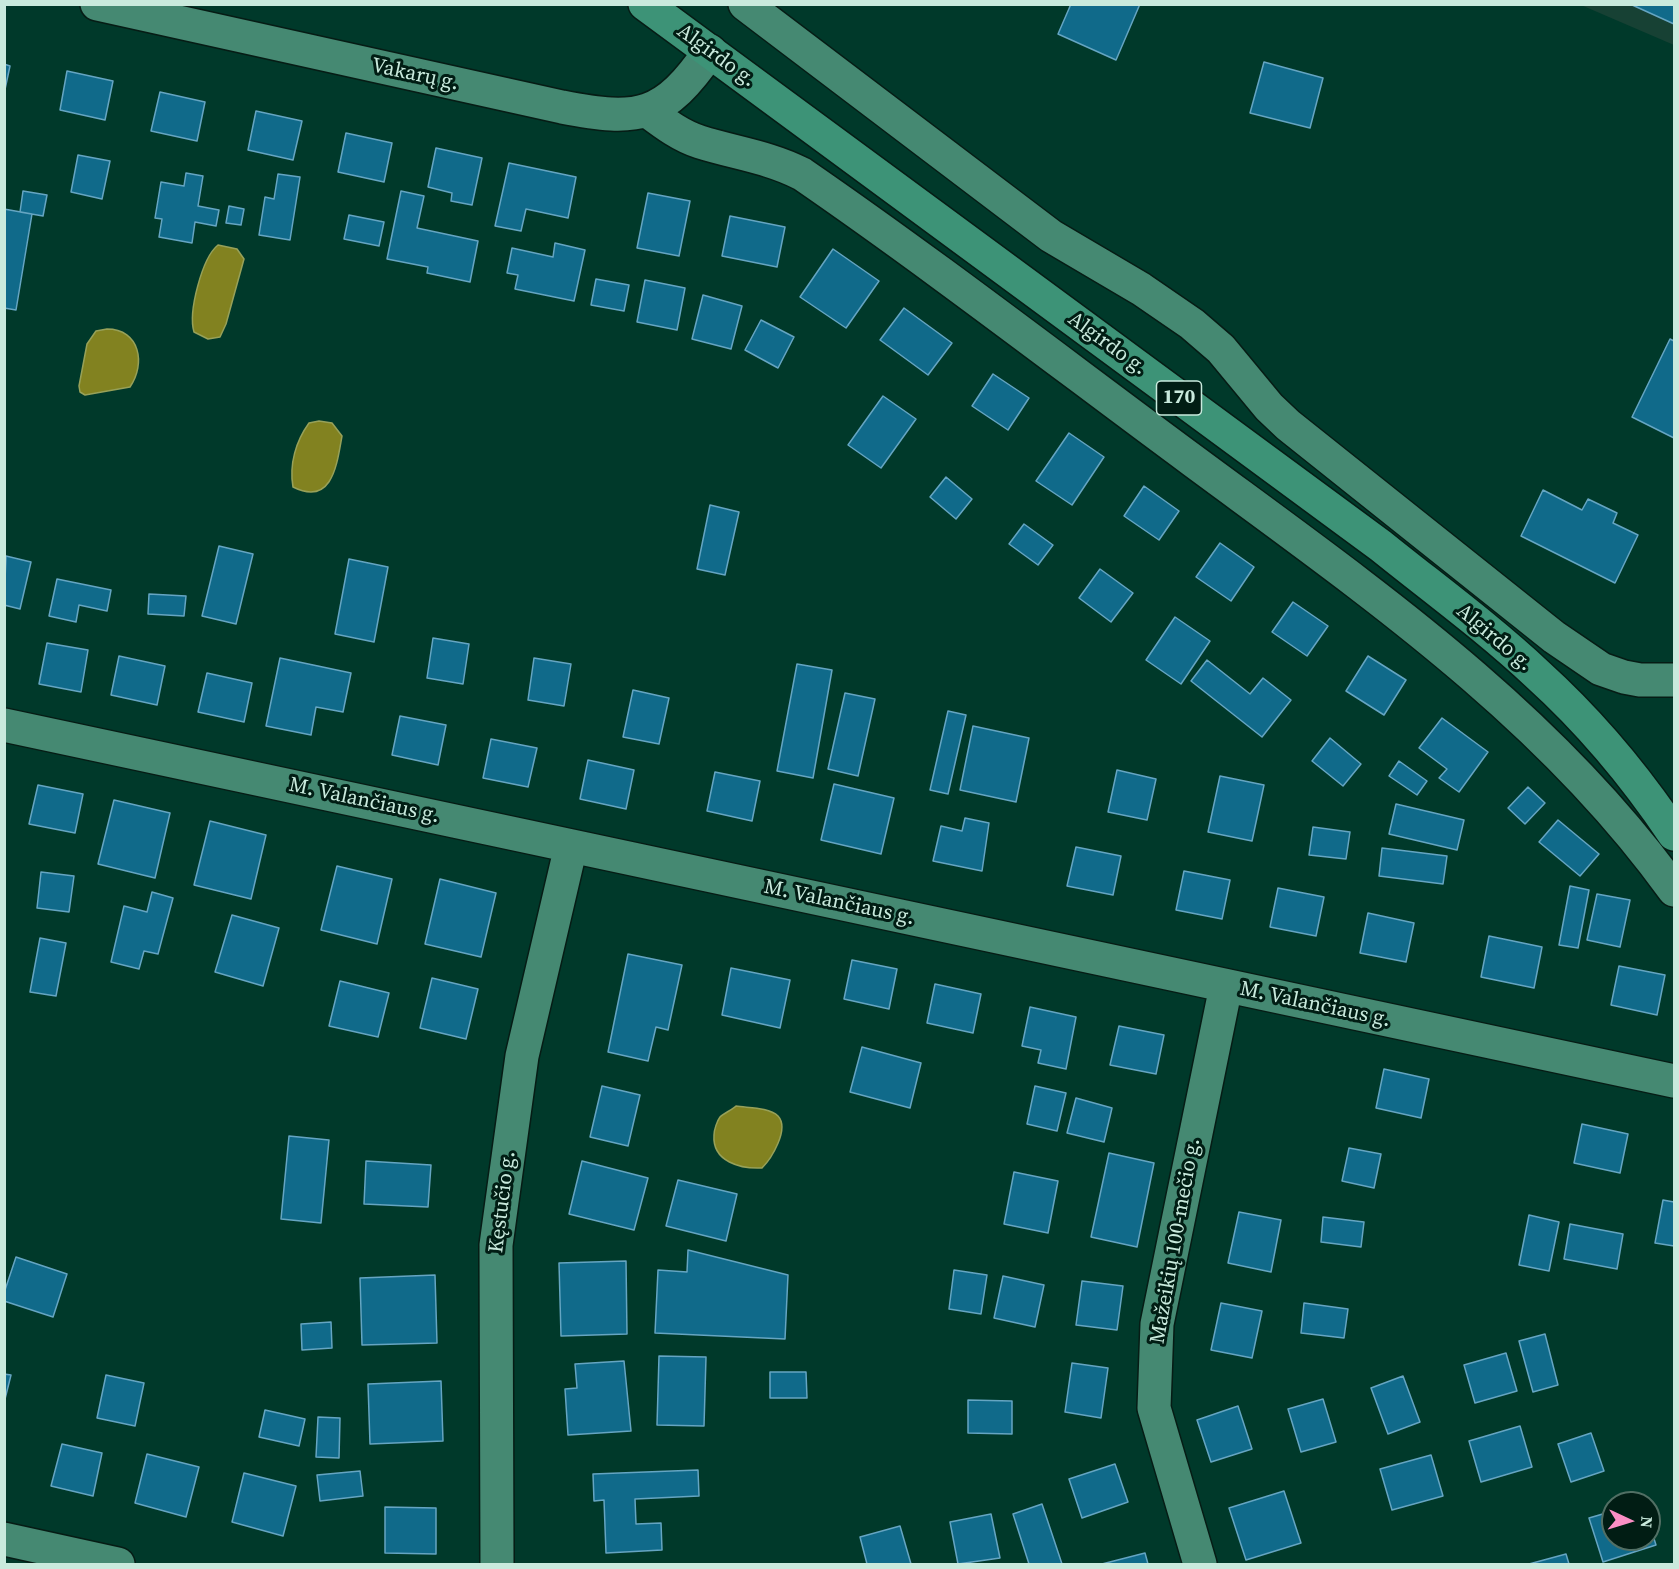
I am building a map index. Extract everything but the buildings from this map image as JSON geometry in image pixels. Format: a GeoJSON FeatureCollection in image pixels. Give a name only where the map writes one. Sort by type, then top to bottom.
{"type":"FeatureCollection","features":[{"type":"Feature","properties":{"kind":"main road","name":"Algirdo g."},"geometry":{"type":"LineString","coordinates":[[645,4],[1371,539],[1471,617],[1553,690],[1670,815]]}},
{"type":"Feature","properties":{"kind":"street","name":"Vakarų g."},"geometry":{"type":"LineString","coordinates":[[98,4],[592,113],[622,116],[649,112],[674,95],[710,51]]}},
{"type":"Feature","properties":{"kind":"street"},"geometry":{"type":"LineString","coordinates":[[745,4],[1051,236],[1141,289],[1192,324],[1221,349],[1288,425],[1554,637],[1601,669],[1624,677],[1674,680]]}},
{"type":"Feature","properties":{"kind":"street","name":"Algirdo g."},"geometry":{"type":"LineString","coordinates":[[649,112],[674,130],[699,142],[778,162],[802,174],[1363,587],[1471,674],[1523,720],[1588,786],[1648,854],[1674,890]]}},
{"type":"Feature","properties":{"kind":"street","name":"M. Valančiaus g."},"geometry":{"type":"LineString","coordinates":[[4,724],[1674,1081]]}},
{"type":"Feature","properties":{"kind":"street","name":"Kęstučio g."},"geometry":{"type":"LineString","coordinates":[[497,1564],[496,1245],[522,1056],[571,846]]}},
{"type":"Feature","properties":{"kind":"street","name":"Mažeikių 100-mečio g."},"geometry":{"type":"LineString","coordinates":[[1200,1564],[1154,1408],[1157,1324],[1226,986]]}},
{"type":"Feature","properties":{"kind":"street"},"geometry":{"type":"LineString","coordinates":[[4,1539],[118,1564]]}},
{"type":"Feature","properties":{"kind":"shaded area"},"geometry":{"type":"Polygon","coordinates":[[[1581,5],[1674,5],[1674,45],[1581,5]]]}},
{"type":"Feature","properties":{"kind":"shaded area"},"geometry":{"type":"Polygon","coordinates":[[[218,245],[237,249],[244,259],[226,324],[220,337],[208,339],[194,332],[193,312],[202,273],[218,245]]]}},
{"type":"Feature","properties":{"kind":"shaded area"},"geometry":{"type":"Polygon","coordinates":[[[107,329],[127,335],[133,341],[138,359],[135,378],[130,387],[85,395],[80,392],[79,386],[87,344],[96,331],[107,329]]]}},
{"type":"Feature","properties":{"kind":"shaded area"},"geometry":{"type":"Polygon","coordinates":[[[319,421],[332,423],[342,436],[340,447],[335,469],[325,487],[317,491],[306,492],[293,487],[293,461],[304,430],[309,423],[319,421]]]}},
{"type":"Feature","properties":{"kind":"shaded area"},"geometry":{"type":"Polygon","coordinates":[[[736,1106],[769,1111],[778,1116],[781,1122],[781,1136],[778,1144],[762,1168],[737,1165],[723,1158],[718,1152],[714,1135],[717,1123],[720,1117],[736,1106]]]}}]}
